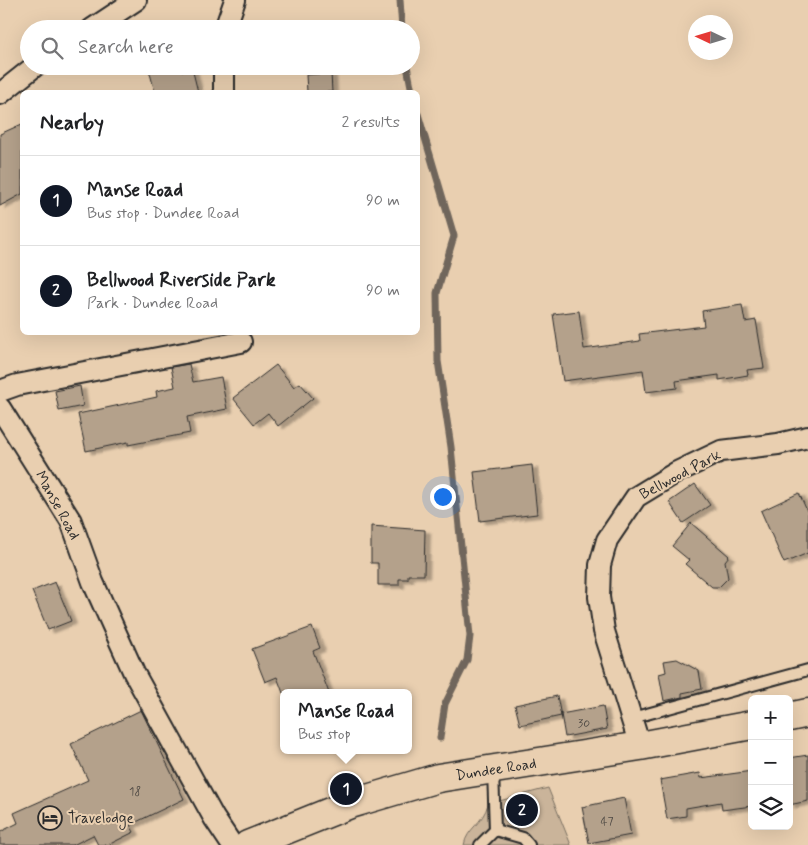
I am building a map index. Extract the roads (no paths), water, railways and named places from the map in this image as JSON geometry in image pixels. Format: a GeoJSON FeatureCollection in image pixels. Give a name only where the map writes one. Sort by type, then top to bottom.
{"type":"FeatureCollection","features":[{"type":"Feature","properties":{"kind":"main road"},"geometry":{"type":"LineString","coordinates":[[793,716],[808,713]]}},
{"type":"Feature","properties":{"kind":"main road","name":"Dundee Road"},"geometry":{"type":"LineString","coordinates":[[248,845],[350,804],[438,778],[640,746],[748,726]]}},
{"type":"Feature","properties":{"kind":"street"},"geometry":{"type":"LineString","coordinates":[[106,20],[136,0]]}},
{"type":"Feature","properties":{"kind":"street"},"geometry":{"type":"LineString","coordinates":[[228,20],[235,0]]}},
{"type":"Feature","properties":{"kind":"street"},"geometry":{"type":"LineString","coordinates":[[0,94],[24,75]]}},
{"type":"Feature","properties":{"kind":"street"},"geometry":{"type":"LineString","coordinates":[[224,75],[224,90]]}},
{"type":"Feature","properties":{"kind":"street"},"geometry":{"type":"LineString","coordinates":[[0,391],[17,385],[241,342]]}},
{"type":"Feature","properties":{"kind":"street","name":"Manse Road"},"geometry":{"type":"LineString","coordinates":[[0,408],[71,521],[93,582],[134,673],[214,818],[232,845]]}},
{"type":"Feature","properties":{"kind":"street","name":"Bellwood Park"},"geometry":{"type":"LineString","coordinates":[[640,746],[604,631],[599,597],[600,565],[607,540],[618,521],[636,497],[677,472],[721,451],[808,437]]}},
{"type":"Feature","properties":{"kind":"lane"},"geometry":{"type":"LineString","coordinates":[[632,718],[808,670]]}},
{"type":"Feature","properties":{"kind":"lane"},"geometry":{"type":"LineString","coordinates":[[480,845],[495,830],[493,768]]}},
{"type":"Feature","properties":{"kind":"lane"},"geometry":{"type":"LineString","coordinates":[[495,830],[523,838],[529,845]]}},
{"type":"Feature","properties":{"kind":"waterway"},"geometry":{"type":"LineString","coordinates":[[400,0],[401,20]]}},
{"type":"Feature","properties":{"kind":"waterway"},"geometry":{"type":"LineString","coordinates":[[409,75],[412,90]]}},
{"type":"Feature","properties":{"kind":"waterway"},"geometry":{"type":"LineString","coordinates":[[420,121],[454,236],[437,293],[438,361],[451,447],[470,636],[467,660],[445,704],[440,738]]}},
{"type":"Feature","properties":{"kind":"place","name":"Manse Road"},"geometry":{"type":"Point","coordinates":[346,789]}},
{"type":"Feature","properties":{"kind":"place","name":"Bellwood Riverside Park"},"geometry":{"type":"Point","coordinates":[522,810]}},
{"type":"Feature","properties":{"kind":"place","name":"Travelodge"},"geometry":{"type":"Point","coordinates":[50,818]}}]}
